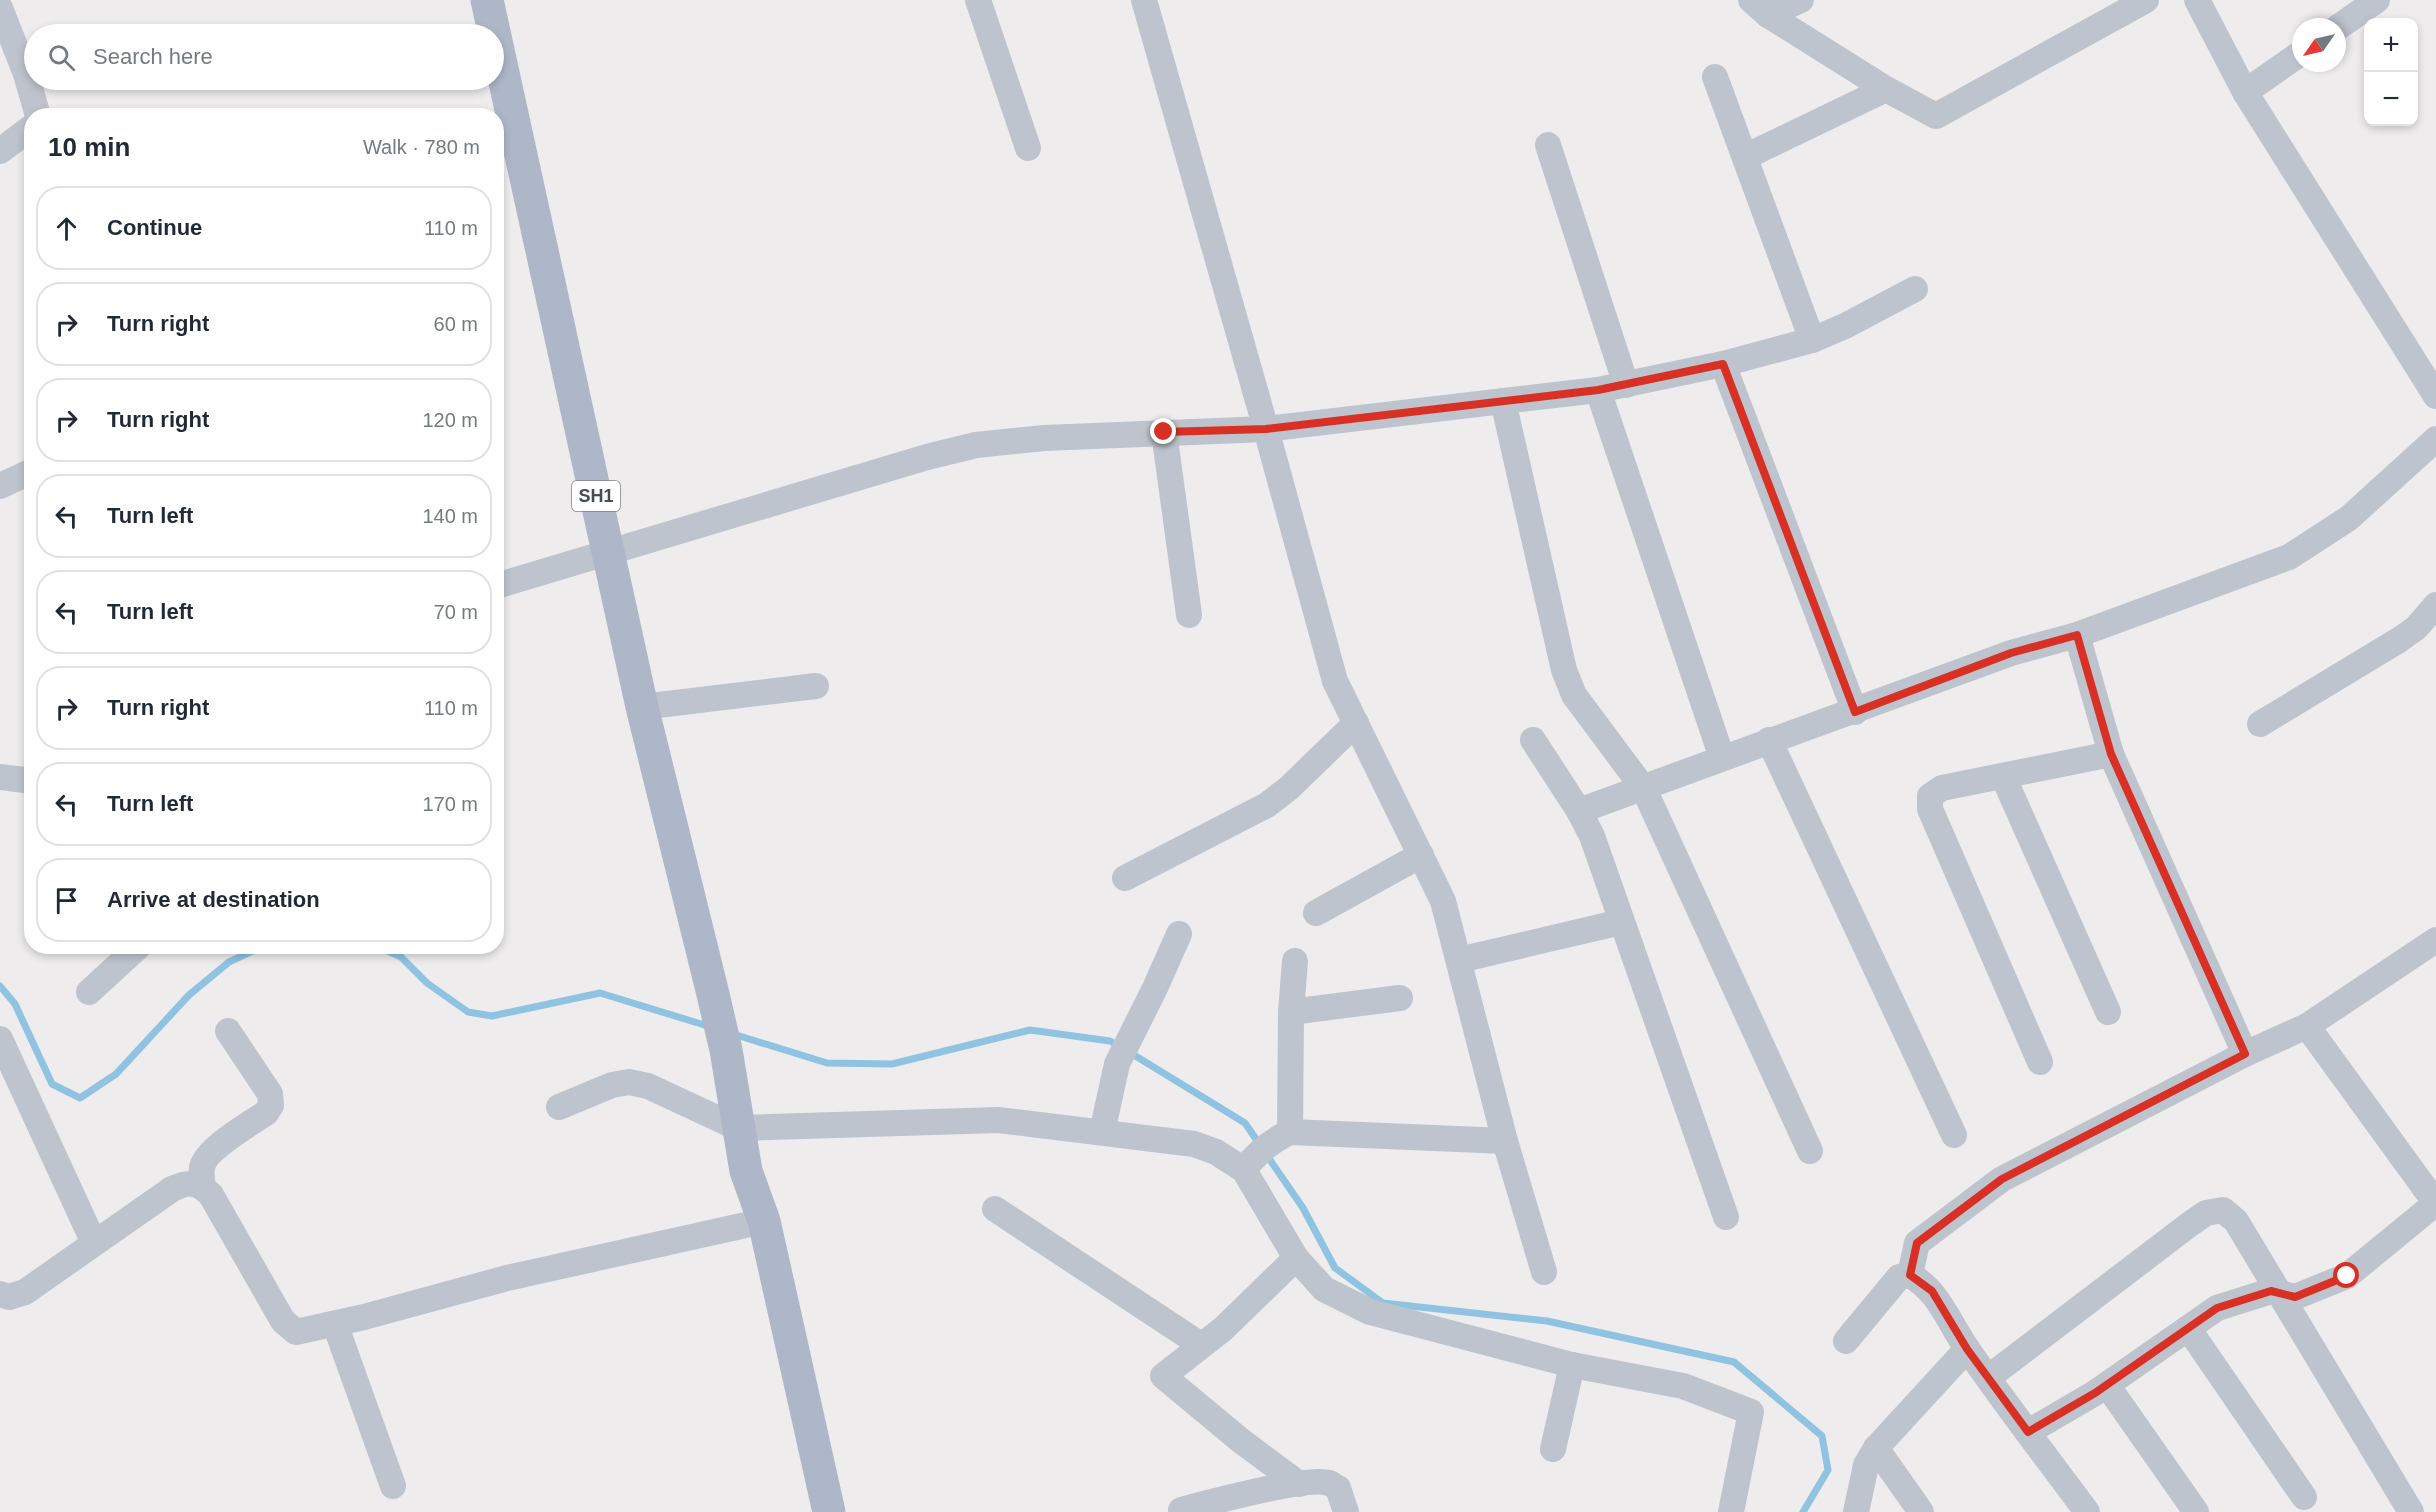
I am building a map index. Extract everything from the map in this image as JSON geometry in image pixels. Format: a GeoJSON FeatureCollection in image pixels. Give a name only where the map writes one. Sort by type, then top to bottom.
{"type":"FeatureCollection","features":[{"type":"Feature","properties":{"kind":"main road","name":"SH1"},"geometry":{"type":"LineString","coordinates":[[486,0],[489,24]]}},
{"type":"Feature","properties":{"kind":"main road","name":"SH1"},"geometry":{"type":"LineString","coordinates":[[499,90],[501,108]]}},
{"type":"Feature","properties":{"kind":"main road","name":"SH1"},"geometry":{"type":"LineString","coordinates":[[506,140],[609,554],[642,707],[712,990],[726,1050],[738,1128]]}},
{"type":"Feature","properties":{"kind":"main road"},"geometry":{"type":"LineString","coordinates":[[738,1128],[806,1512]]}},
{"type":"Feature","properties":{"kind":"main road"},"geometry":{"type":"LineString","coordinates":[[754,1223],[829,1512]]}},
{"type":"Feature","properties":{"kind":"street"},"geometry":{"type":"LineString","coordinates":[[978,0],[1028,148]]}},
{"type":"Feature","properties":{"kind":"street"},"geometry":{"type":"LineString","coordinates":[[1144,0],[1335,681],[1443,901],[1505,1141],[1544,1272]]}},
{"type":"Feature","properties":{"kind":"street"},"geometry":{"type":"LineString","coordinates":[[1760,8],[1801,0]]}},
{"type":"Feature","properties":{"kind":"street"},"geometry":{"type":"LineString","coordinates":[[1760,8],[1886,89],[1936,116],[2146,0]]}},
{"type":"Feature","properties":{"kind":"street"},"geometry":{"type":"LineString","coordinates":[[2197,0],[2245,92],[2436,396]]}},
{"type":"Feature","properties":{"kind":"street"},"geometry":{"type":"LineString","coordinates":[[2346,22],[2377,0]]}},
{"type":"Feature","properties":{"kind":"street"},"geometry":{"type":"LineString","coordinates":[[0,9],[9,57],[24,88]]}},
{"type":"Feature","properties":{"kind":"street"},"geometry":{"type":"LineString","coordinates":[[2245,92],[2292,59]]}},
{"type":"Feature","properties":{"kind":"street"},"geometry":{"type":"LineString","coordinates":[[1715,77],[1812,340]]}},
{"type":"Feature","properties":{"kind":"street"},"geometry":{"type":"LineString","coordinates":[[1744,157],[1886,89]]}},
{"type":"Feature","properties":{"kind":"street"},"geometry":{"type":"LineString","coordinates":[[25,90],[34,108]]}},
{"type":"Feature","properties":{"kind":"street"},"geometry":{"type":"LineString","coordinates":[[0,151],[24,133]]}},
{"type":"Feature","properties":{"kind":"street"},"geometry":{"type":"LineString","coordinates":[[1548,145],[1626,385]]}},
{"type":"Feature","properties":{"kind":"street"},"geometry":{"type":"LineString","coordinates":[[504,584],[927,457],[976,446],[1044,438],[1266,429],[1598,390],[1723,364],[1812,340],[1845,326],[1915,289]]}},
{"type":"Feature","properties":{"kind":"street"},"geometry":{"type":"LineString","coordinates":[[1723,364],[1855,712]]}},
{"type":"Feature","properties":{"kind":"street"},"geometry":{"type":"LineString","coordinates":[[1598,390],[1722,759]]}},
{"type":"Feature","properties":{"kind":"street"},"geometry":{"type":"LineString","coordinates":[[1503,401],[1564,670],[1574,695],[1644,789],[1810,1151]]}},
{"type":"Feature","properties":{"kind":"street"},"geometry":{"type":"LineString","coordinates":[[1164,432],[1189,615]]}},
{"type":"Feature","properties":{"kind":"street"},"geometry":{"type":"LineString","coordinates":[[1579,811],[1855,712],[2011,653],[2077,635],[2289,557],[2349,519],[2436,439]]}},
{"type":"Feature","properties":{"kind":"street"},"geometry":{"type":"LineString","coordinates":[[0,486],[24,475]]}},
{"type":"Feature","properties":{"kind":"street"},"geometry":{"type":"LineString","coordinates":[[2260,724],[2399,640],[2416,628],[2436,605]]}},
{"type":"Feature","properties":{"kind":"street"},"geometry":{"type":"LineString","coordinates":[[2077,635],[2111,754],[2245,1054]]}},
{"type":"Feature","properties":{"kind":"street"},"geometry":{"type":"LineString","coordinates":[[642,707],[816,686]]}},
{"type":"Feature","properties":{"kind":"street"},"geometry":{"type":"LineString","coordinates":[[1125,878],[1267,805],[1289,788],[1356,723]]}},
{"type":"Feature","properties":{"kind":"street"},"geometry":{"type":"LineString","coordinates":[[1533,740],[1579,811],[1592,836],[1726,1217]]}},
{"type":"Feature","properties":{"kind":"street"},"geometry":{"type":"LineString","coordinates":[[1769,741],[1954,1135]]}},
{"type":"Feature","properties":{"kind":"street"},"geometry":{"type":"LineString","coordinates":[[2040,1062],[1930,809],[1930,796],[1942,788],[2111,754]]}},
{"type":"Feature","properties":{"kind":"street"},"geometry":{"type":"LineString","coordinates":[[2003,776],[2108,1012]]}},
{"type":"Feature","properties":{"kind":"street"},"geometry":{"type":"LineString","coordinates":[[0,777],[24,780]]}},
{"type":"Feature","properties":{"kind":"street"},"geometry":{"type":"LineString","coordinates":[[1316,913],[1421,855]]}},
{"type":"Feature","properties":{"kind":"street"},"geometry":{"type":"LineString","coordinates":[[1459,960],[1621,922]]}},
{"type":"Feature","properties":{"kind":"street"},"geometry":{"type":"LineString","coordinates":[[1102,1132],[1117,1064],[1179,934]]}},
{"type":"Feature","properties":{"kind":"street"},"geometry":{"type":"LineString","coordinates":[[1910,1275],[1917,1243],[2002,1179],[2245,1054],[2307,1026],[2436,940]]}},
{"type":"Feature","properties":{"kind":"street"},"geometry":{"type":"LineString","coordinates":[[88,992],[130,954]]}},
{"type":"Feature","properties":{"kind":"street"},"geometry":{"type":"LineString","coordinates":[[1284,1135],[1295,960]]}},
{"type":"Feature","properties":{"kind":"street"},"geometry":{"type":"LineString","coordinates":[[1291,1012],[1400,998]]}},
{"type":"Feature","properties":{"kind":"street"},"geometry":{"type":"LineString","coordinates":[[2307,1026],[2427,1191],[2436,1195]]}},
{"type":"Feature","properties":{"kind":"street"},"geometry":{"type":"LineString","coordinates":[[203,1187],[202,1166],[206,1158],[217,1147],[266,1113],[271,1105],[270,1094],[228,1031]]}},
{"type":"Feature","properties":{"kind":"street"},"geometry":{"type":"LineString","coordinates":[[0,1039],[94,1243]]}},
{"type":"Feature","properties":{"kind":"street"},"geometry":{"type":"LineString","coordinates":[[559,1107],[612,1085],[629,1082],[648,1086],[738,1128],[998,1120],[1194,1144],[1250,1162],[1296,1258],[1324,1289],[1370,1312],[1572,1365],[1683,1386],[1751,1412],[1731,1512]]}},
{"type":"Feature","properties":{"kind":"street"},"geometry":{"type":"LineString","coordinates":[[1250,1162],[1284,1135],[1505,1141]]}},
{"type":"Feature","properties":{"kind":"street"},"geometry":{"type":"LineString","coordinates":[[0,1294],[9,1297],[25,1292],[172,1189],[187,1183],[203,1187],[218,1205],[283,1321],[296,1332],[335,1324],[507,1278],[754,1223]]}},
{"type":"Feature","properties":{"kind":"street"},"geometry":{"type":"LineString","coordinates":[[2028,1432],[2107,1385],[2217,1308],[2271,1291],[2295,1297],[2347,1276],[2436,1203]]}},
{"type":"Feature","properties":{"kind":"street"},"geometry":{"type":"LineString","coordinates":[[995,1209],[1202,1345]]}},
{"type":"Feature","properties":{"kind":"street"},"geometry":{"type":"LineString","coordinates":[[1989,1377],[2206,1213],[2223,1210],[2236,1221],[2411,1512]]}},
{"type":"Feature","properties":{"kind":"street"},"geometry":{"type":"LineString","coordinates":[[1296,1258],[1223,1329],[1163,1376],[1240,1440],[1299,1484]]}},
{"type":"Feature","properties":{"kind":"street"},"geometry":{"type":"LineString","coordinates":[[1846,1341],[1899,1277],[1910,1275],[1932,1291],[1967,1349],[2087,1512]]}},
{"type":"Feature","properties":{"kind":"street"},"geometry":{"type":"LineString","coordinates":[[335,1324],[393,1486]]}},
{"type":"Feature","properties":{"kind":"street"},"geometry":{"type":"LineString","coordinates":[[2188,1328],[2304,1497]]}},
{"type":"Feature","properties":{"kind":"street"},"geometry":{"type":"LineString","coordinates":[[1856,1512],[1866,1465],[1876,1448],[1967,1349]]}},
{"type":"Feature","properties":{"kind":"street"},"geometry":{"type":"LineString","coordinates":[[1553,1449],[1572,1365]]}},
{"type":"Feature","properties":{"kind":"street"},"geometry":{"type":"LineString","coordinates":[[2107,1385],[2196,1512]]}},
{"type":"Feature","properties":{"kind":"street"},"geometry":{"type":"LineString","coordinates":[[1876,1448],[1921,1512]]}},
{"type":"Feature","properties":{"kind":"street"},"geometry":{"type":"LineString","coordinates":[[1181,1510],[1243,1494],[1310,1482],[1329,1483],[1338,1488],[1346,1512]]}},
{"type":"Feature","properties":{"kind":"waterway"},"geometry":{"type":"LineString","coordinates":[[0,986],[15,1004],[52,1084],[80,1098],[116,1074],[189,995],[229,962],[246,954]]}},
{"type":"Feature","properties":{"kind":"waterway"},"geometry":{"type":"LineString","coordinates":[[394,954],[401,957],[427,983],[468,1012],[492,1016],[600,993],[711,1027]]}},
{"type":"Feature","properties":{"kind":"waterway"},"geometry":{"type":"LineString","coordinates":[[733,1034],[827,1063],[892,1064],[1030,1030],[1110,1041],[1119,1046]]}},
{"type":"Feature","properties":{"kind":"waterway"},"geometry":{"type":"LineString","coordinates":[[1129,1052],[1245,1123],[1260,1145]]}},
{"type":"Feature","properties":{"kind":"waterway"},"geometry":{"type":"LineString","coordinates":[[1266,1154],[1303,1208],[1335,1268],[1383,1303],[1547,1321],[1734,1362],[1822,1436],[1828,1470],[1803,1512]]}},
{"type":"Feature","properties":{"kind":"route"},"geometry":{"type":"LineString","coordinates":[[1164,432],[1266,429],[1598,390],[1723,364],[1855,712],[2011,653],[2077,635],[2111,754],[2245,1054],[2002,1179],[1917,1243],[1910,1275],[1932,1291],[1967,1349],[2028,1432],[2095,1393],[2217,1308],[2271,1291],[2295,1297],[2347,1276]]}}]}
